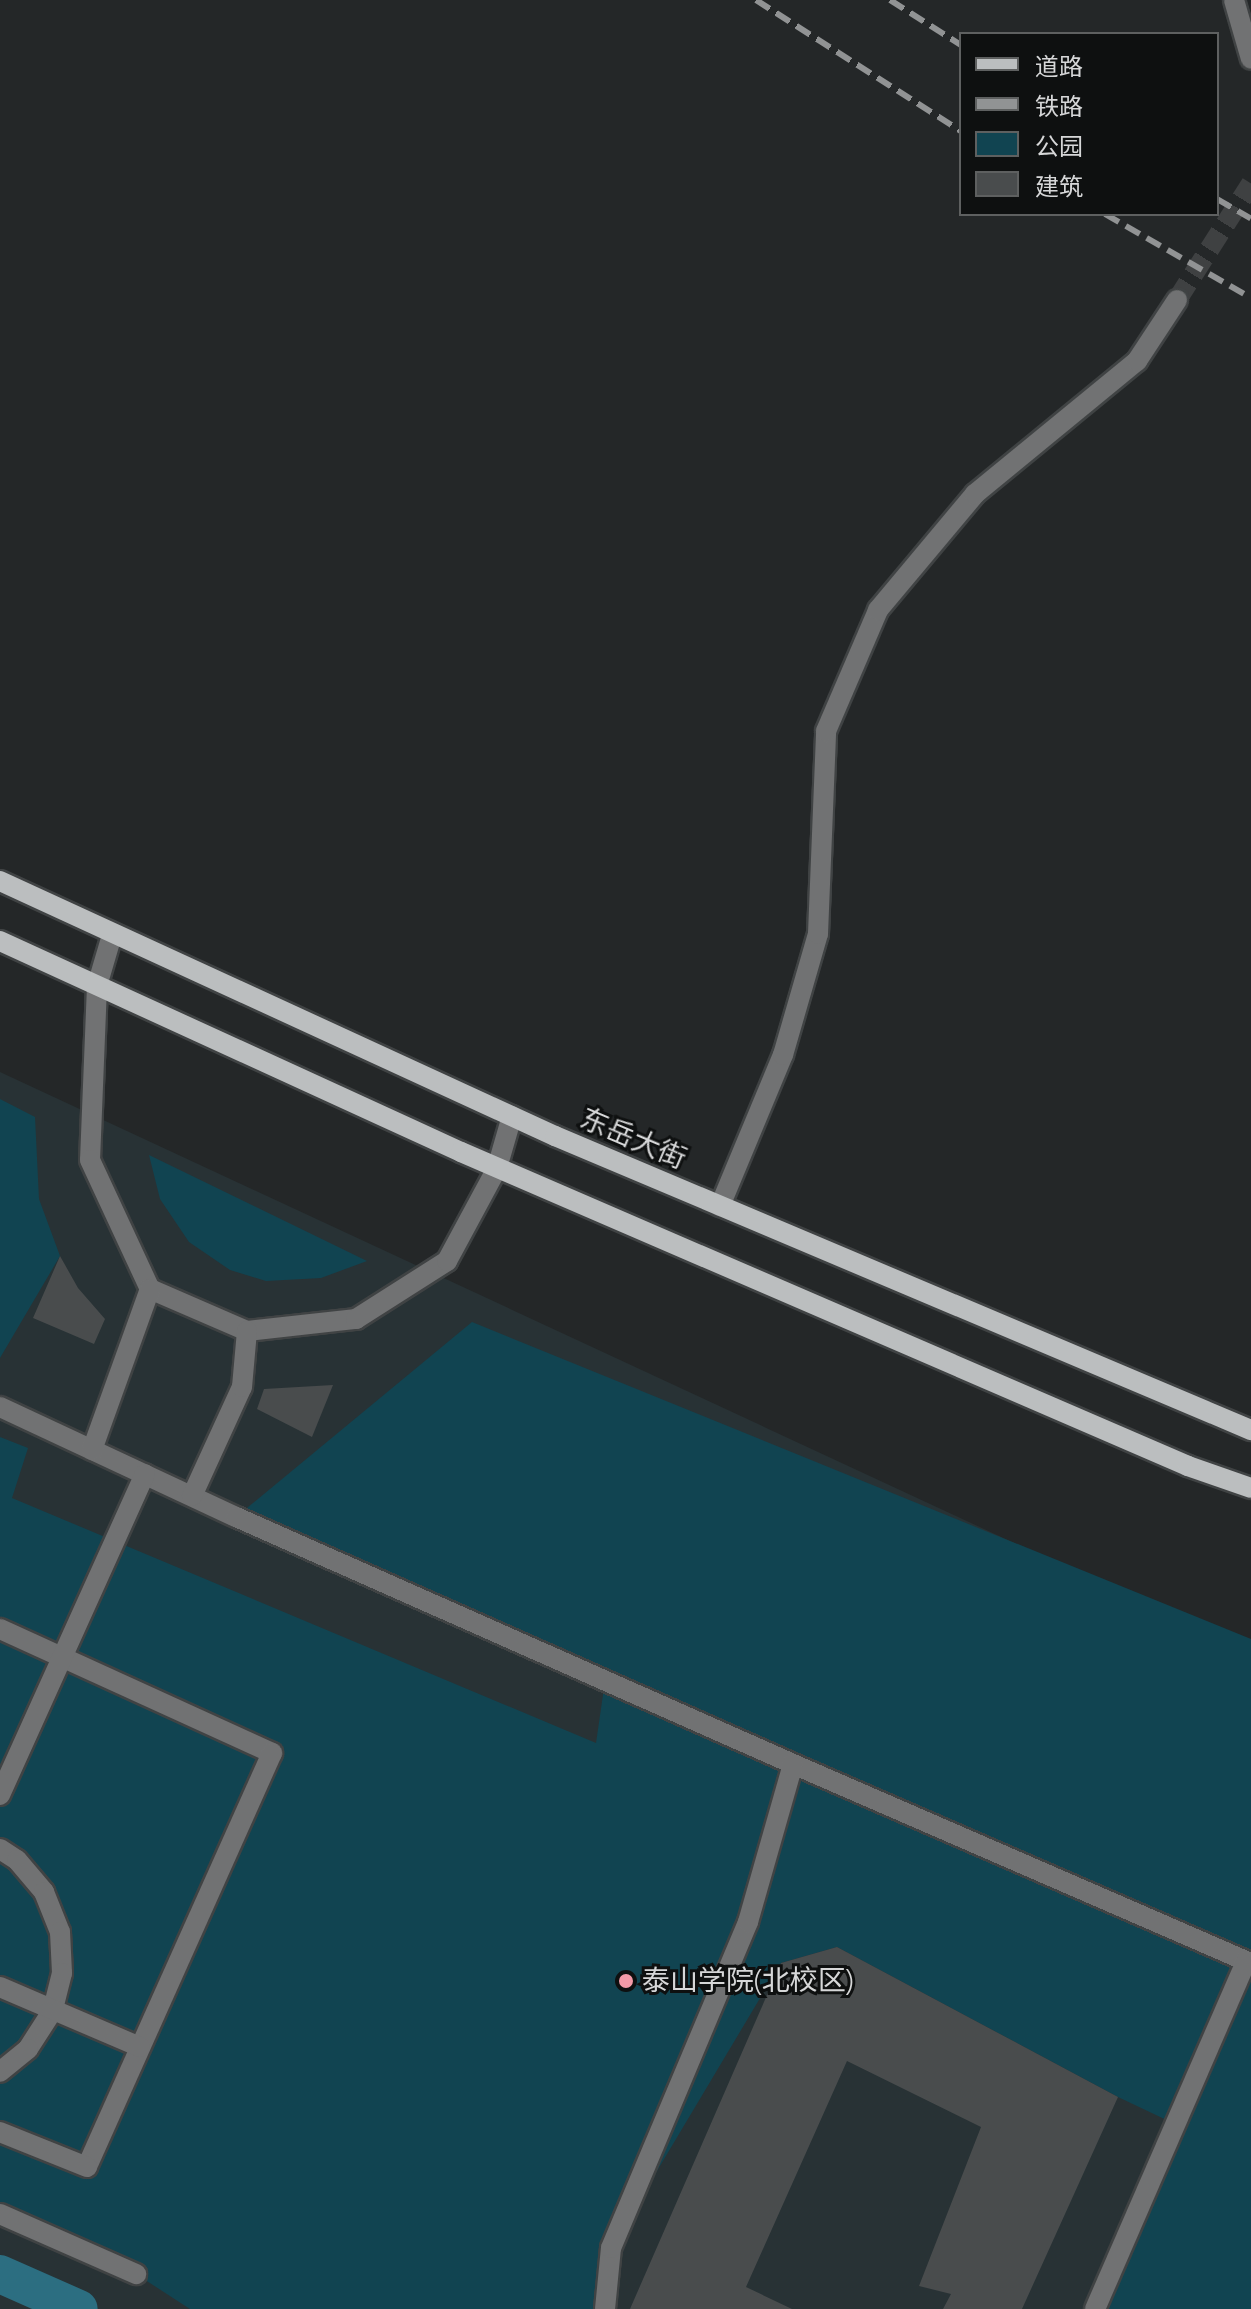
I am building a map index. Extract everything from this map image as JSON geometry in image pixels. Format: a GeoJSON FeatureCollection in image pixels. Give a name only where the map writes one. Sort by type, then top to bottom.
{"type":"FeatureCollection","features":[{"type":"Feature","properties":{"kind":"main road","name":"东岳大街"},"geometry":{"type":"LineString","coordinates":[[0,881],[512,1116],[1251,1430]]}},
{"type":"Feature","properties":{"kind":"main road"},"geometry":{"type":"LineString","coordinates":[[0,941],[497,1168],[1188,1466],[1251,1488]]}},
{"type":"Feature","properties":{"kind":"street"},"geometry":{"type":"LineString","coordinates":[[1234,0],[1251,59]]}},
{"type":"Feature","properties":{"kind":"street"},"geometry":{"type":"LineString","coordinates":[[720,1206],[783,1055],[818,934],[826,731],[878,610],[975,494],[1137,361],[1177,300]]}},
{"type":"Feature","properties":{"kind":"street"},"geometry":{"type":"LineString","coordinates":[[112,935],[97,986],[90,1160],[150,1289],[247,1331],[356,1319],[447,1261],[497,1168],[512,1116]]}},
{"type":"Feature","properties":{"kind":"street"},"geometry":{"type":"LineString","coordinates":[[92,1450],[150,1289]]}},
{"type":"Feature","properties":{"kind":"street"},"geometry":{"type":"LineString","coordinates":[[192,1496],[242,1387],[247,1331]]}},
{"type":"Feature","properties":{"kind":"street"},"geometry":{"type":"LineString","coordinates":[[0,1407],[793,1764],[1249,1962],[1095,2309]]}},
{"type":"Feature","properties":{"kind":"street"},"geometry":{"type":"LineString","coordinates":[[0,1795],[145,1474]]}},
{"type":"Feature","properties":{"kind":"street"},"geometry":{"type":"LineString","coordinates":[[0,1629],[272,1753],[87,2167],[0,2132]]}},
{"type":"Feature","properties":{"kind":"street"},"geometry":{"type":"LineString","coordinates":[[605,2309],[611,2248],[748,1922],[793,1764]]}},
{"type":"Feature","properties":{"kind":"street"},"geometry":{"type":"LineString","coordinates":[[0,1849],[17,1860],[44,1892],[60,1932],[62,1973],[53,2010],[28,2049],[0,2072]]}},
{"type":"Feature","properties":{"kind":"street"},"geometry":{"type":"LineString","coordinates":[[0,1987],[140,2047]]}},
{"type":"Feature","properties":{"kind":"street"},"geometry":{"type":"LineString","coordinates":[[0,2214],[136,2274]]}},
{"type":"Feature","properties":{"kind":"shaded area","name":"泰山学院(北校区)"},"geometry":{"type":"Polygon","coordinates":[[[0,1072],[1251,1653],[1251,2309],[0,2309],[0,1072]]]}},
{"type":"Feature","properties":{"kind":"green space"},"geometry":{"type":"Polygon","coordinates":[[[0,1099],[35,1117],[39,1199],[60,1256],[0,1358],[0,1099]]]}},
{"type":"Feature","properties":{"kind":"green space"},"geometry":{"type":"Polygon","coordinates":[[[149,1155],[367,1261],[321,1278],[266,1281],[230,1270],[189,1242],[160,1199],[149,1155]]]}},
{"type":"Feature","properties":{"kind":"green space"},"geometry":{"type":"Polygon","coordinates":[[[472,1322],[1251,1639],[1251,1953],[236,1517],[472,1322]]]}},
{"type":"Feature","properties":{"kind":"green space"},"geometry":{"type":"Polygon","coordinates":[[[0,1437],[28,1448],[12,1498],[596,1743],[605,1681],[1251,1963],[1251,2309],[1095,2309],[1175,2124],[1118,2097],[837,1947],[781,1963],[611,2248],[608,2309],[190,2309],[136,2274],[0,2218],[0,1437]]]}},
{"type":"Feature","properties":{"kind":"building"},"geometry":{"type":"Polygon","coordinates":[[[60,1256],[78,1288],[105,1319],[94,1344],[33,1318],[60,1256]]]}},
{"type":"Feature","properties":{"kind":"building"},"geometry":{"type":"Polygon","coordinates":[[[333,1385],[312,1437],[257,1409],[264,1389],[333,1385]]]}},
{"type":"Feature","properties":{"kind":"building"},"geometry":{"type":"Polygon","coordinates":[[[837,1947],[1118,2097],[1022,2309],[943,2309],[951,2294],[919,2286],[981,2127],[847,2061],[746,2287],[792,2309],[630,2309],[781,1963],[837,1947]]]}},
{"type":"Feature","properties":{"kind":"waterway"},"geometry":{"type":"LineString","coordinates":[[0,2274],[79,2309]]}},
{"type":"Feature","properties":{"kind":"tunnel"},"geometry":{"type":"LineString","coordinates":[[1177,300],[1251,184]]}},
{"type":"Feature","properties":{"kind":"railway"},"geometry":{"type":"LineString","coordinates":[[756,0],[959,130]]}},
{"type":"Feature","properties":{"kind":"railway"},"geometry":{"type":"LineString","coordinates":[[890,0],[959,44]]}},
{"type":"Feature","properties":{"kind":"railway"},"geometry":{"type":"LineString","coordinates":[[1219,200],[1251,219]]}},
{"type":"Feature","properties":{"kind":"railway"},"geometry":{"type":"LineString","coordinates":[[1108,216],[1251,298]]}},
{"type":"Feature","properties":{"kind":"place","name":"泰山学院(北校区)"},"geometry":{"type":"Point","coordinates":[626,1981]}}]}
